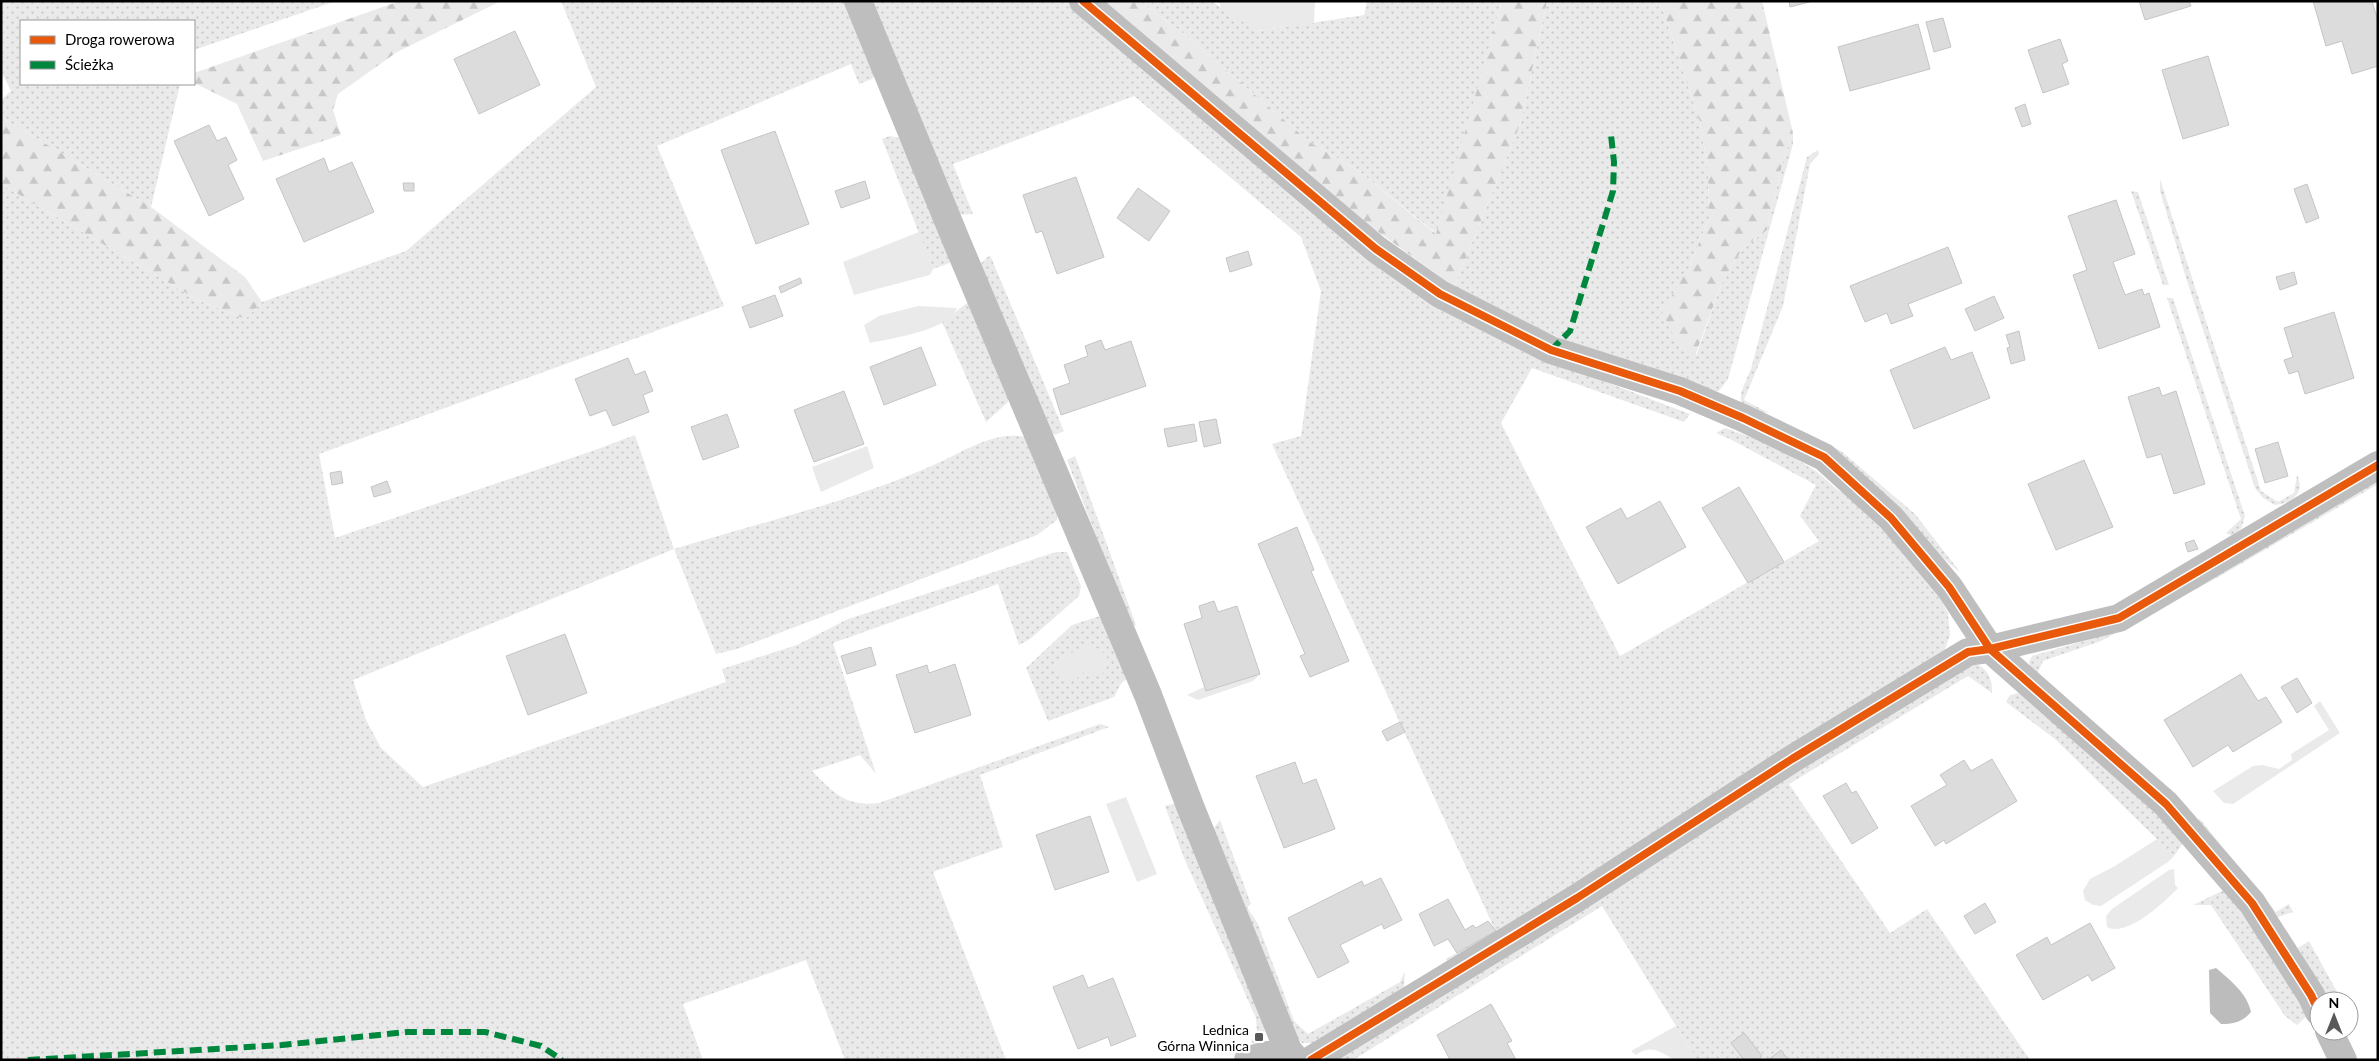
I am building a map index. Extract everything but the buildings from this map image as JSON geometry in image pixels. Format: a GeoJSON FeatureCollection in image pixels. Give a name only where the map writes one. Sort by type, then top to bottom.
{"type":"FeatureCollection","features":[{"type":"Feature","properties":{"kind":"street"},"geometry":{"type":"LineString","coordinates":[[858,1],[950,226],[1148,694],[1190,806],[1298,1056]]}},
{"type":"Feature","properties":{"kind":"street"},"geometry":{"type":"LineString","coordinates":[[1083,1],[1376,248],[1440,294],[1551,350],[1680,391],[1743,418],[1824,457],[1891,518],[1949,587],[1990,649],[2166,804],[2252,903],[2309,996]]}},
{"type":"Feature","properties":{"kind":"street"},"geometry":{"type":"LineString","coordinates":[[1248,1060],[1298,1056],[1577,898],[1792,759],[1968,652],[1990,649],[2119,618],[2378,465]]}},
{"type":"Feature","properties":{"kind":"street"},"geometry":{"type":"LineString","coordinates":[[2334,1041],[2343,1060]]}},
{"type":"Feature","properties":{"kind":"green space"},"geometry":{"type":"Polygon","coordinates":[[[1,1],[336,1],[195,50],[195,20],[20,20],[20,85],[180,85],[151,207],[1,117],[1,100],[11,91],[1,71],[1,1]]]}},
{"type":"Feature","properties":{"kind":"green space"},"geometry":{"type":"Polygon","coordinates":[[[400,1],[501,1],[397,52],[338,94],[333,110],[341,135],[263,161],[237,104],[195,83],[195,73],[400,1]]]}},
{"type":"Feature","properties":{"kind":"green space"},"geometry":{"type":"Polygon","coordinates":[[[561,1],[846,1],[876,74],[872,79],[859,84],[851,64],[657,146],[724,306],[319,454],[335,538],[635,435],[674,549],[353,680],[366,720],[381,748],[423,787],[726,682],[722,669],[797,645],[848,619],[1056,552],[1067,552],[1081,586],[1079,596],[1030,639],[1019,645],[998,584],[833,643],[876,774],[860,755],[812,771],[841,797],[858,803],[879,803],[1100,724],[1109,727],[980,775],[1003,847],[933,872],[1006,1060],[845,1060],[806,960],[683,1004],[703,1060],[1,1060],[1,184],[198,300],[245,319],[262,302],[406,251],[596,87],[561,1]]]}},
{"type":"Feature","properties":{"kind":"green space"},"geometry":{"type":"Polygon","coordinates":[[[870,1],[1069,1],[1540,357],[1690,414],[1684,422],[1532,368],[1501,423],[1620,656],[1819,541],[1800,516],[1816,485],[1716,433],[1725,428],[1759,441],[1792,457],[1813,469],[1838,490],[1854,497],[1927,577],[1948,613],[1950,635],[1944,652],[1448,963],[1446,959],[1495,930],[1272,444],[1301,436],[1321,291],[1301,237],[1134,96],[953,164],[973,214],[956,215],[870,1]]]}},
{"type":"Feature","properties":{"kind":"green space"},"geometry":{"type":"Polygon","coordinates":[[[1100,1],[1139,1],[1183,33],[1311,143],[1356,169],[1436,234],[1502,1],[1547,1],[1520,125],[1454,287],[1366,223],[1100,1]]]}},
{"type":"Feature","properties":{"kind":"green space"},"geometry":{"type":"Polygon","coordinates":[[[1139,1],[1211,1],[1258,31],[1364,15],[1367,1],[1502,1],[1437,234],[1356,169],[1311,143],[1183,33],[1139,1]]]}},
{"type":"Feature","properties":{"kind":"green space"},"geometry":{"type":"Polygon","coordinates":[[[1219,1],[1315,1],[1314,23],[1257,31],[1221,8],[1219,1]]]}},
{"type":"Feature","properties":{"kind":"green space"},"geometry":{"type":"Polygon","coordinates":[[[1547,1],[1660,1],[1700,122],[1708,170],[1709,218],[1690,265],[1696,356],[1721,285],[1743,248],[1767,230],[1784,157],[1793,133],[1793,144],[1728,379],[1719,391],[1709,393],[1579,346],[1516,319],[1454,287],[1520,125],[1547,1]]]}},
{"type":"Feature","properties":{"kind":"green space"},"geometry":{"type":"Polygon","coordinates":[[[1660,1],[1762,1],[1793,133],[1784,157],[1767,230],[1743,248],[1721,285],[1695,356],[1675,339],[1662,312],[1690,265],[1709,218],[1708,170],[1700,122],[1660,1]]]}},
{"type":"Feature","properties":{"kind":"green space"},"geometry":{"type":"Polygon","coordinates":[[[1,117],[151,207],[245,277],[262,302],[245,319],[198,300],[1,184],[1,117]]]}},
{"type":"Feature","properties":{"kind":"green space"},"geometry":{"type":"Polygon","coordinates":[[[890,136],[903,139],[951,254],[950,263],[933,269],[882,139],[890,136]]]}},
{"type":"Feature","properties":{"kind":"green space"},"geometry":{"type":"Polygon","coordinates":[[[1818,150],[1819,154],[1810,164],[1783,306],[1744,400],[1769,413],[1757,411],[1743,404],[1741,394],[1751,369],[1807,157],[1818,150]]]}},
{"type":"Feature","properties":{"kind":"green space"},"geometry":{"type":"Polygon","coordinates":[[[2160,179],[2261,491],[2278,502],[2294,493],[2297,475],[2300,487],[2296,496],[2287,502],[2275,505],[2262,497],[2255,488],[2186,278],[2160,191],[2160,179]]]}},
{"type":"Feature","properties":{"kind":"green space"},"geometry":{"type":"Polygon","coordinates":[[[2131,191],[2138,192],[2169,285],[2163,285],[2131,191]]]}},
{"type":"Feature","properties":{"kind":"green space"},"geometry":{"type":"Polygon","coordinates":[[[919,232],[933,269],[930,275],[854,295],[843,262],[919,232]]]}},
{"type":"Feature","properties":{"kind":"green space"},"geometry":{"type":"Polygon","coordinates":[[[990,255],[1064,431],[1055,435],[1050,429],[978,266],[990,255]]]}},
{"type":"Feature","properties":{"kind":"green space"},"geometry":{"type":"Polygon","coordinates":[[[2167,298],[2173,298],[2245,516],[2241,529],[2232,536],[2226,533],[2241,519],[2167,298]]]}},
{"type":"Feature","properties":{"kind":"green space"},"geometry":{"type":"Polygon","coordinates":[[[969,302],[1008,387],[1008,402],[986,422],[942,322],[969,302]]]}},
{"type":"Feature","properties":{"kind":"green space"},"geometry":{"type":"Polygon","coordinates":[[[918,306],[957,308],[952,316],[931,328],[905,336],[870,343],[864,325],[879,316],[918,306]]]}},
{"type":"Feature","properties":{"kind":"green space"},"geometry":{"type":"Polygon","coordinates":[[[1807,433],[1841,451],[1915,514],[1960,572],[1942,557],[1885,494],[1811,441],[1807,433]]]}},
{"type":"Feature","properties":{"kind":"green space"},"geometry":{"type":"Polygon","coordinates":[[[1008,436],[1020,436],[1031,439],[1057,503],[1057,520],[1037,535],[737,649],[716,654],[674,549],[874,489],[984,442],[1008,436]]]}},
{"type":"Feature","properties":{"kind":"green space"},"geometry":{"type":"Polygon","coordinates":[[[867,446],[874,468],[821,492],[812,467],[867,446]]]}},
{"type":"Feature","properties":{"kind":"green space"},"geometry":{"type":"Polygon","coordinates":[[[1075,456],[1136,625],[1131,627],[1067,460],[1075,456]]]}},
{"type":"Feature","properties":{"kind":"green space"},"geometry":{"type":"Polygon","coordinates":[[[2378,478],[2378,484],[2222,575],[2101,641],[2043,661],[2037,674],[2031,669],[2029,662],[2032,656],[2108,634],[2378,478]]]}},
{"type":"Feature","properties":{"kind":"green space"},"geometry":{"type":"Polygon","coordinates":[[[1103,615],[1127,676],[1126,680],[1122,682],[1114,697],[1048,721],[1026,668],[1072,625],[1103,615]]]}},
{"type":"Feature","properties":{"kind":"green space"},"geometry":{"type":"Polygon","coordinates":[[[1085,645],[1100,649],[1109,660],[1105,672],[1095,676],[1084,672],[1074,681],[1061,679],[1053,665],[1085,645]]]}},
{"type":"Feature","properties":{"kind":"green space"},"geometry":{"type":"Polygon","coordinates":[[[1974,664],[1979,665],[1988,674],[1992,693],[1968,676],[1789,784],[1890,933],[1927,909],[2030,1060],[1697,1060],[1602,906],[1353,1060],[1337,1060],[1785,776],[1974,664]]]}},
{"type":"Feature","properties":{"kind":"green space"},"geometry":{"type":"Polygon","coordinates":[[[1260,674],[1253,681],[1198,700],[1187,695],[1204,687],[1206,691],[1260,674]]]}},
{"type":"Feature","properties":{"kind":"green space"},"geometry":{"type":"Polygon","coordinates":[[[2019,693],[2154,811],[2183,843],[2174,856],[2055,739],[2006,702],[2010,695],[2019,693]]]}},
{"type":"Feature","properties":{"kind":"green space"},"geometry":{"type":"Polygon","coordinates":[[[2320,701],[2340,733],[2233,804],[2224,803],[2213,791],[2253,766],[2262,765],[2279,769],[2292,760],[2291,754],[2329,730],[2314,706],[2320,701]]]}},
{"type":"Feature","properties":{"kind":"green space"},"geometry":{"type":"Polygon","coordinates":[[[1126,797],[1157,874],[1137,882],[1106,804],[1126,797]]]}},
{"type":"Feature","properties":{"kind":"green space"},"geometry":{"type":"Polygon","coordinates":[[[1176,803],[1265,1022],[1264,1040],[1257,1045],[1251,1042],[1257,1032],[1256,1018],[1184,858],[1165,806],[1176,803]]]}},
{"type":"Feature","properties":{"kind":"green space"},"geometry":{"type":"Polygon","coordinates":[[[2199,818],[2276,912],[2289,904],[2293,912],[2278,917],[2199,822],[2199,818]]]}},
{"type":"Feature","properties":{"kind":"green space"},"geometry":{"type":"Polygon","coordinates":[[[1220,820],[1251,904],[1247,907],[1258,924],[1294,1021],[1308,1034],[1400,982],[1405,971],[1404,987],[1399,996],[1314,1043],[1302,1043],[1296,1036],[1213,829],[1220,820]]]}},
{"type":"Feature","properties":{"kind":"green space"},"geometry":{"type":"Polygon","coordinates":[[[2157,839],[2174,856],[2168,862],[2101,906],[2093,905],[2085,900],[2083,891],[2090,879],[2115,866],[2157,839]]]}},
{"type":"Feature","properties":{"kind":"green space"},"geometry":{"type":"Polygon","coordinates":[[[2174,869],[2175,885],[2178,888],[2164,902],[2145,917],[2124,928],[2115,929],[2107,927],[2106,916],[2112,909],[2169,870],[2174,869]]]}},
{"type":"Feature","properties":{"kind":"green space"},"geometry":{"type":"Polygon","coordinates":[[[2224,890],[2250,924],[2309,1014],[2297,1025],[2285,1016],[2211,905],[2193,905],[2224,890]]]}},
{"type":"Feature","properties":{"kind":"green space"},"geometry":{"type":"Polygon","coordinates":[[[2309,941],[2336,991],[2322,991],[2298,948],[2309,941]]]}},
{"type":"Feature","properties":{"kind":"green space"},"geometry":{"type":"Polygon","coordinates":[[[1676,1026],[1697,1060],[1675,1060],[1655,1050],[1646,1050],[1636,1055],[1631,1051],[1676,1026]]]}},
{"type":"Feature","properties":{"kind":"shaded area"},"geometry":{"type":"Polygon","coordinates":[[[2216,968],[2237,987],[2249,1005],[2251,1012],[2234,1023],[2221,1024],[2210,1013],[2209,970],[2216,968]]]}},
{"type":"Feature","properties":{"kind":"marked path"},"geometry":{"type":"LineString","coordinates":[[1551,350],[1570,331],[1613,191],[1614,162],[1611,135]]}},
{"type":"Feature","properties":{"kind":"marked path"},"geometry":{"type":"LineString","coordinates":[[28,1060],[282,1045],[407,1032],[485,1032],[541,1046],[562,1060]]}},
{"type":"Feature","properties":{"kind":"cycle path"},"geometry":{"type":"LineString","coordinates":[[1083,1],[1376,249],[1440,294],[1551,350],[1680,391],[1743,418],[1824,457],[1891,518],[1949,587],[1990,649],[2166,804],[2252,903],[2309,992]]}},
{"type":"Feature","properties":{"kind":"cycle path"},"geometry":{"type":"LineString","coordinates":[[1311,1060],[1577,898],[1792,759],[1968,652],[1990,649],[2119,618],[2378,465]]}},
{"type":"Feature","properties":{"kind":"place","name":"Lednica Górna Winnica"},"geometry":{"type":"Point","coordinates":[1259,1037]}}]}
